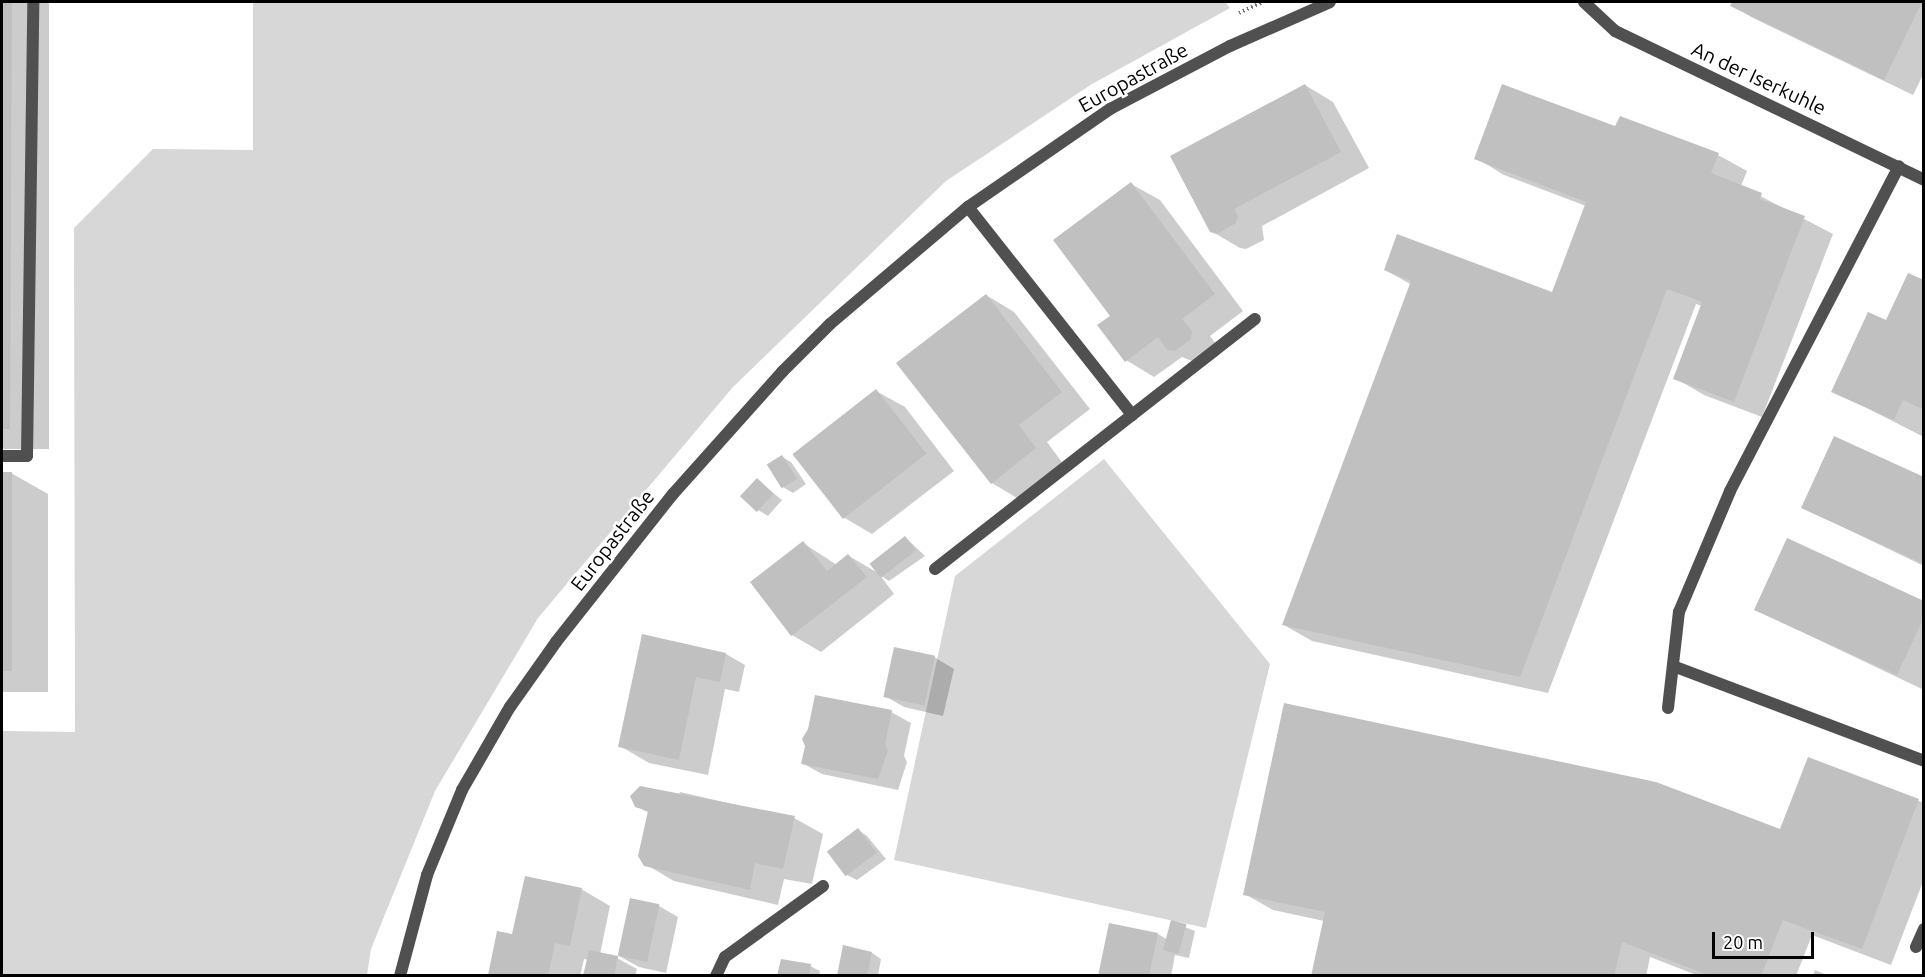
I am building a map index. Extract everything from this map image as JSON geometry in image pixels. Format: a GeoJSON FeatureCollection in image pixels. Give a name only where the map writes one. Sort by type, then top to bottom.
{"type":"FeatureCollection","features":[{"type":"Feature","properties":{"kind":"street"},"geometry":{"type":"LineString","coordinates":[[2,456],[27,456],[33,2]]}},
{"type":"Feature","properties":{"kind":"street","name":"Europastraße"},"geometry":{"type":"LineString","coordinates":[[400,975],[427,875],[462,790],[510,707],[556,642],[674,494],[782,372],[830,324],[968,207],[1110,109],[1230,46],[1330,2]]}},
{"type":"Feature","properties":{"kind":"street","name":"An der Iserkuhle"},"geometry":{"type":"LineString","coordinates":[[1584,2],[1615,31],[1899,166],[1923,180]]}},
{"type":"Feature","properties":{"kind":"street"},"geometry":{"type":"LineString","coordinates":[[1668,708],[1679,612],[1730,491],[1899,166]]}},
{"type":"Feature","properties":{"kind":"street"},"geometry":{"type":"LineString","coordinates":[[968,207],[1132,415]]}},
{"type":"Feature","properties":{"kind":"street"},"geometry":{"type":"LineString","coordinates":[[935,569],[1255,319]]}},
{"type":"Feature","properties":{"kind":"street"},"geometry":{"type":"LineString","coordinates":[[1673,666],[1923,761]]}},
{"type":"Feature","properties":{"kind":"street"},"geometry":{"type":"LineString","coordinates":[[716,975],[724,957],[823,885]]}},
{"type":"Feature","properties":{"kind":"street"},"geometry":{"type":"LineString","coordinates":[[1916,947],[1923,929]]}},
{"type":"Feature","properties":{"kind":"shaded area"},"geometry":{"type":"Polygon","coordinates":[[[253,2],[1225,2],[1230,8],[1092,84],[946,181],[733,387],[538,618],[435,791],[371,949],[367,975],[2,975],[2,731],[75,732],[74,228],[153,149],[253,150],[253,2]]]}},
{"type":"Feature","properties":{"kind":"shaded area"},"geometry":{"type":"Polygon","coordinates":[[[1104,459],[1270,664],[1206,928],[894,860],[955,576],[1104,459]]]}},
{"type":"Feature","properties":{"kind":"building"},"geometry":{"type":"Polygon","coordinates":[[[2,2],[12,2],[10,429],[2,429],[2,2]]]}},
{"type":"Feature","properties":{"kind":"building"},"geometry":{"type":"Polygon","coordinates":[[[1732,2],[1922,2],[1884,80],[1730,6],[1732,2]]]}},
{"type":"Feature","properties":{"kind":"building"},"geometry":{"type":"Polygon","coordinates":[[[1305,84],[1341,152],[1234,209],[1238,216],[1236,223],[1217,234],[1210,232],[1170,156],[1305,84]]]}},
{"type":"Feature","properties":{"kind":"building"},"geometry":{"type":"Polygon","coordinates":[[[1502,84],[1615,126],[1620,116],[1719,153],[1711,173],[1762,193],[1760,199],[1805,216],[1734,402],[1673,379],[1702,302],[1667,289],[1520,677],[1282,625],[1411,281],[1384,270],[1397,234],[1552,292],[1586,202],[1474,159],[1502,84]]]}},
{"type":"Feature","properties":{"kind":"building"},"geometry":{"type":"Polygon","coordinates":[[[1131,182],[1215,294],[1182,319],[1192,331],[1191,339],[1175,351],[1167,350],[1158,337],[1125,362],[1097,325],[1110,316],[1053,240],[1131,182]]]}},
{"type":"Feature","properties":{"kind":"building"},"geometry":{"type":"Polygon","coordinates":[[[1908,273],[1924,280],[1924,410],[1903,400],[1894,420],[1831,392],[1868,312],[1886,320],[1908,273]]]}},
{"type":"Feature","properties":{"kind":"building"},"geometry":{"type":"Polygon","coordinates":[[[986,294],[1062,392],[1019,425],[1036,448],[991,484],[896,363],[986,294]]]}},
{"type":"Feature","properties":{"kind":"building"},"geometry":{"type":"Polygon","coordinates":[[[876,389],[926,454],[843,519],[792,454],[876,389]]]}},
{"type":"Feature","properties":{"kind":"building"},"geometry":{"type":"Polygon","coordinates":[[[1834,436],[1924,477],[1924,564],[1801,508],[1834,436]]]}},
{"type":"Feature","properties":{"kind":"building"},"geometry":{"type":"Polygon","coordinates":[[[782,455],[797,479],[782,488],[767,465],[782,455]]]}},
{"type":"Feature","properties":{"kind":"building"},"geometry":{"type":"Polygon","coordinates":[[[2,472],[12,472],[12,671],[2,671],[2,472]]]}},
{"type":"Feature","properties":{"kind":"building"},"geometry":{"type":"Polygon","coordinates":[[[757,478],[774,494],[757,512],[740,496],[757,478]]]}},
{"type":"Feature","properties":{"kind":"building"},"geometry":{"type":"Polygon","coordinates":[[[905,536],[916,550],[881,578],[870,564],[905,536]]]}},
{"type":"Feature","properties":{"kind":"building"},"geometry":{"type":"Polygon","coordinates":[[[1787,538],[1924,601],[1924,617],[1897,675],[1754,610],[1787,538]]]}},
{"type":"Feature","properties":{"kind":"building"},"geometry":{"type":"Polygon","coordinates":[[[803,541],[827,571],[848,554],[867,577],[791,636],[750,582],[803,541]]]}},
{"type":"Feature","properties":{"kind":"building"},"geometry":{"type":"Polygon","coordinates":[[[642,634],[726,653],[720,682],[696,677],[679,760],[618,747],[642,634]]]}},
{"type":"Feature","properties":{"kind":"building"},"geometry":{"type":"Polygon","coordinates":[[[894,647],[935,656],[924,706],[883,697],[894,647]]]}},
{"type":"Feature","properties":{"kind":"building"},"geometry":{"type":"Polygon","coordinates":[[[815,695],[892,710],[885,744],[888,750],[878,779],[801,764],[805,746],[802,739],[808,729],[815,695]]]}},
{"type":"Feature","properties":{"kind":"building"},"geometry":{"type":"Polygon","coordinates":[[[1284,703],[1656,782],[1780,829],[1808,757],[1919,799],[1862,949],[1783,920],[1761,976],[1711,976],[1622,942],[1614,976],[1311,976],[1325,912],[1243,895],[1284,703]]]}},
{"type":"Feature","properties":{"kind":"building"},"geometry":{"type":"Polygon","coordinates":[[[640,786],[795,816],[783,869],[755,863],[750,890],[644,866],[638,856],[648,811],[635,807],[630,796],[640,786]]]}},
{"type":"Feature","properties":{"kind":"building"},"geometry":{"type":"Polygon","coordinates":[[[858,828],[877,853],[846,876],[827,851],[858,828]]]}},
{"type":"Feature","properties":{"kind":"building"},"geometry":{"type":"Polygon","coordinates":[[[525,876],[582,888],[570,946],[555,943],[548,976],[488,975],[497,931],[512,934],[525,876]]]}},
{"type":"Feature","properties":{"kind":"building"},"geometry":{"type":"Polygon","coordinates":[[[630,898],[659,904],[647,962],[618,956],[630,898]]]}},
{"type":"Feature","properties":{"kind":"building"},"geometry":{"type":"Polygon","coordinates":[[[1171,920],[1186,924],[1178,954],[1163,950],[1171,920]]]}},
{"type":"Feature","properties":{"kind":"building"},"geometry":{"type":"Polygon","coordinates":[[[1109,923],[1158,933],[1149,976],[1098,976],[1109,923]]]}},
{"type":"Feature","properties":{"kind":"building"},"geometry":{"type":"Polygon","coordinates":[[[843,945],[872,952],[867,976],[837,976],[843,945]]]}},
{"type":"Feature","properties":{"kind":"building"},"geometry":{"type":"Polygon","coordinates":[[[589,950],[618,956],[614,976],[583,976],[589,950]]]}},
{"type":"Feature","properties":{"kind":"building"},"geometry":{"type":"Polygon","coordinates":[[[781,959],[811,964],[809,976],[777,976],[781,959]]]}}]}
